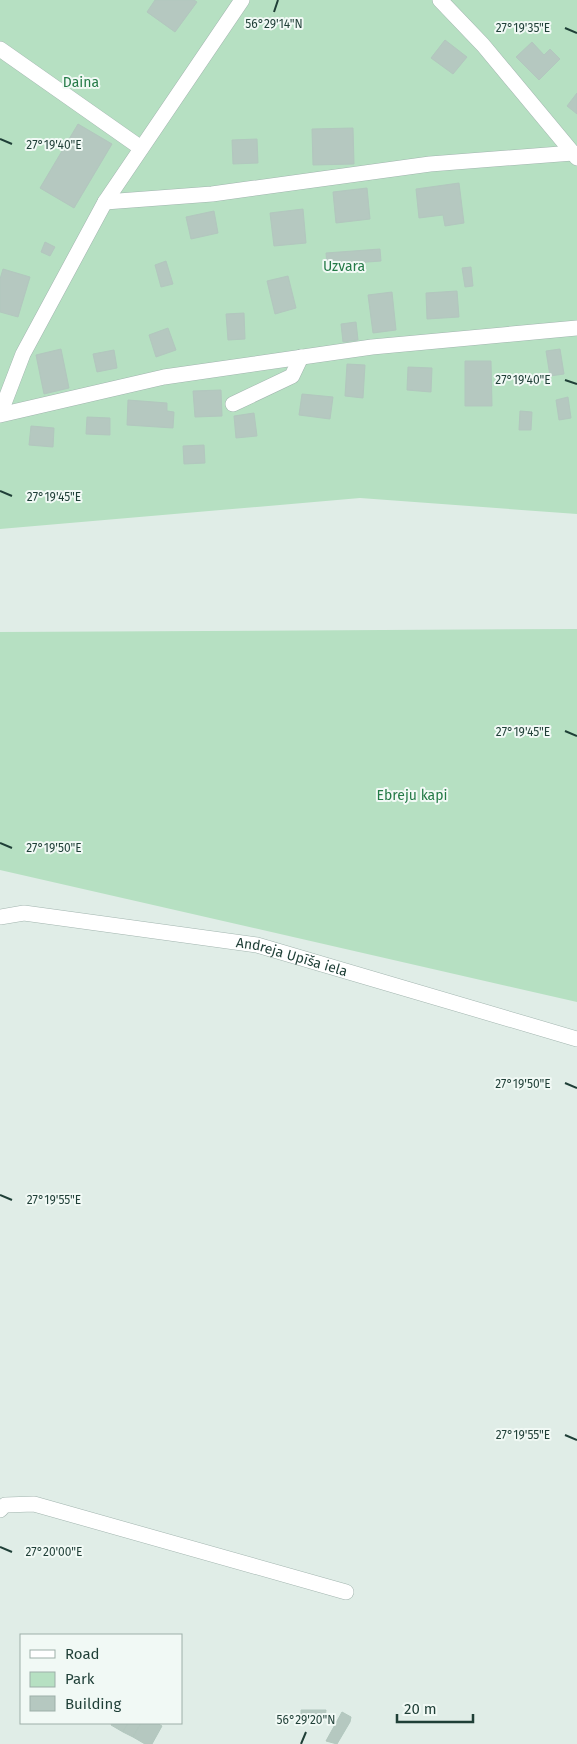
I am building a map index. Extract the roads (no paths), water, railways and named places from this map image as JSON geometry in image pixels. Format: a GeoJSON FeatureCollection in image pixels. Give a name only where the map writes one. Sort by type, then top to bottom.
{"type":"FeatureCollection","features":[{"type":"Feature","properties":{"kind":"street"},"geometry":{"type":"LineString","coordinates":[[440,0],[483,45],[575,155]]}},
{"type":"Feature","properties":{"kind":"street"},"geometry":{"type":"LineString","coordinates":[[0,415],[24,354],[105,202],[238,1]]}},
{"type":"Feature","properties":{"kind":"street"},"geometry":{"type":"LineString","coordinates":[[0,49],[141,148]]}},
{"type":"Feature","properties":{"kind":"street"},"geometry":{"type":"LineString","coordinates":[[105,202],[212,194],[430,164],[575,155]]}},
{"type":"Feature","properties":{"kind":"street"},"geometry":{"type":"LineString","coordinates":[[0,415],[164,377],[372,347],[577,328]]}},
{"type":"Feature","properties":{"kind":"street"},"geometry":{"type":"LineString","coordinates":[[233,404],[292,376],[301,357]]}},
{"type":"Feature","properties":{"kind":"street","name":"Andreja Upīša iela"},"geometry":{"type":"LineString","coordinates":[[0,917],[24,913],[258,946],[577,1039]]}},
{"type":"Feature","properties":{"kind":"street"},"geometry":{"type":"LineString","coordinates":[[0,1510],[5,1506],[34,1504],[346,1592]]}},
{"type":"Feature","properties":{"kind":"park label","name":"Daina"},"geometry":{"type":"Point","coordinates":[81,82]}},
{"type":"Feature","properties":{"kind":"park label","name":"Uzvara"},"geometry":{"type":"Point","coordinates":[344,266]}},
{"type":"Feature","properties":{"kind":"park label","name":"Ebreju kapi"},"geometry":{"type":"Point","coordinates":[412,795]}}]}
